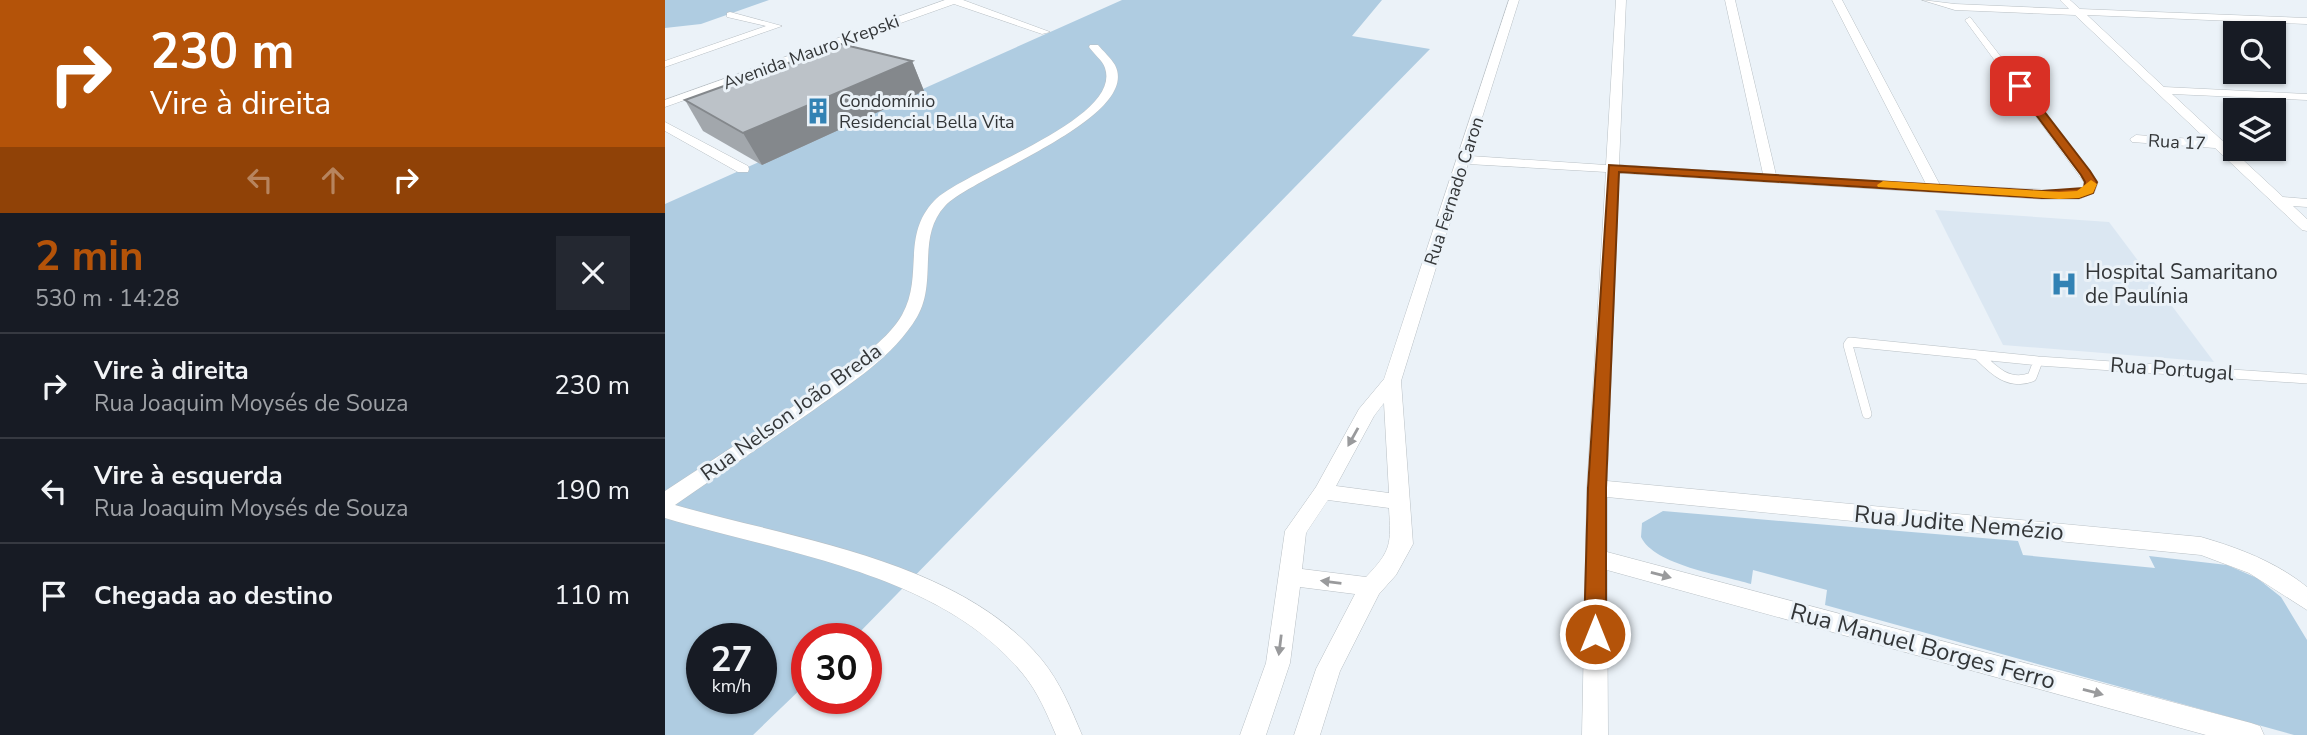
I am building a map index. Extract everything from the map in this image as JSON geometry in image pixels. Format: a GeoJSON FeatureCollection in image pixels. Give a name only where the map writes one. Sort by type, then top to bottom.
{"type":"FeatureCollection","features":[{"type":"Feature","properties":{"kind":"street","name":"Avenida Mauro Krepski"},"geometry":{"type":"LineString","coordinates":[[665,97],[942,0]]}},
{"type":"Feature","properties":{"kind":"street","name":"Avenida Mauro Krepski"},"geometry":{"type":"LineString","coordinates":[[665,104],[954,0]]}},
{"type":"Feature","properties":{"kind":"street"},"geometry":{"type":"LineString","coordinates":[[954,0],[1045,32]]}},
{"type":"Feature","properties":{"kind":"street","name":"Rua Fernado Caron"},"geometry":{"type":"LineString","coordinates":[[1253,735],[1278,663],[1296,530],[1323,492],[1366,413],[1392,381],[1465,160],[1514,0]]}},
{"type":"Feature","properties":{"kind":"street"},"geometry":{"type":"LineString","coordinates":[[1595,735],[1597,488],[1621,0]]}},
{"type":"Feature","properties":{"kind":"street"},"geometry":{"type":"LineString","coordinates":[[1730,0],[1770,178]]}},
{"type":"Feature","properties":{"kind":"street"},"geometry":{"type":"LineString","coordinates":[[1837,0],[1934,188]]}},
{"type":"Feature","properties":{"kind":"street"},"geometry":{"type":"LineString","coordinates":[[1927,0],[1955,7],[2307,21]]}},
{"type":"Feature","properties":{"kind":"street"},"geometry":{"type":"LineString","coordinates":[[2065,0],[2307,227]]}},
{"type":"Feature","properties":{"kind":"street"},"geometry":{"type":"LineString","coordinates":[[665,64],[777,26],[730,15]]}},
{"type":"Feature","properties":{"kind":"street"},"geometry":{"type":"LineString","coordinates":[[1465,160],[2079,195],[2089,190],[2091,182],[1970,20]]}},
{"type":"Feature","properties":{"kind":"street","name":"Rua Nelson João Breda"},"geometry":{"type":"LineString","coordinates":[[665,501],[827,391],[898,332],[922,290],[920,234],[929,214],[966,183],[1056,139],[1093,111],[1112,80],[1110,62],[1094,47]]}},
{"type":"Feature","properties":{"kind":"street"},"geometry":{"type":"LineString","coordinates":[[2160,90],[2307,97]]}},
{"type":"Feature","properties":{"kind":"street"},"geometry":{"type":"LineString","coordinates":[[665,126],[743,169]]}},
{"type":"Feature","properties":{"kind":"street","name":"Rua 17"},"geometry":{"type":"LineString","coordinates":[[2136,139],[2218,144]]}},
{"type":"Feature","properties":{"kind":"street"},"geometry":{"type":"LineString","coordinates":[[2279,201],[2307,203]]}},
{"type":"Feature","properties":{"kind":"street","name":"Rua Fernado Caron"},"geometry":{"type":"LineString","coordinates":[[1307,735],[1328,669],[1371,587],[1388,569],[1402,544],[1392,381]]}},
{"type":"Feature","properties":{"kind":"street","name":"Rua Judite Nemézio"},"geometry":{"type":"LineString","coordinates":[[1597,488],[2201,546],[2235,556],[2263,569],[2291,585],[2307,600]]}},
{"type":"Feature","properties":{"kind":"street"},"geometry":{"type":"LineString","coordinates":[[1323,492],[1401,502]]}},
{"type":"Feature","properties":{"kind":"street"},"geometry":{"type":"LineString","coordinates":[[665,510],[911,583],[958,607],[999,632],[1031,665],[1054,702],[1069,735]]}},
{"type":"Feature","properties":{"kind":"street","name":"Rua Manuel Borges Ferro"},"geometry":{"type":"LineString","coordinates":[[1595,558],[2251,735]]}},
{"type":"Feature","properties":{"kind":"street"},"geometry":{"type":"LineString","coordinates":[[1291,577],[1371,587]]}},
{"type":"Feature","properties":{"kind":"lane","name":"Rua Portugal"},"geometry":{"type":"LineString","coordinates":[[1867,414],[1848,345],[1850,342],[2038,360],[2307,379]]}},
{"type":"Feature","properties":{"kind":"lane","name":"Rua Portugal"},"geometry":{"type":"LineString","coordinates":[[1978,355],[1995,372],[2017,380],[2032,377],[2038,360]]}},
{"type":"Feature","properties":{"kind":"shaded area"},"geometry":{"type":"Polygon","coordinates":[[[665,0],[769,0],[701,24],[665,28],[665,0]]]}},
{"type":"Feature","properties":{"kind":"shaded area"},"geometry":{"type":"Polygon","coordinates":[[[1122,0],[1382,0],[1352,36],[1430,49],[869,623],[791,623],[791,698],[777,712],[777,623],[686,623],[686,714],[775,714],[753,735],[665,735],[665,204],[1122,0]]]}},
{"type":"Feature","properties":{"kind":"shaded area","name":"Hospital Samaritano de Paulínia"},"geometry":{"type":"Polygon","coordinates":[[[1935,210],[2109,222],[2214,362],[2003,345],[1935,210]]]}},
{"type":"Feature","properties":{"kind":"shaded area"},"geometry":{"type":"Polygon","coordinates":[[[1663,511],[2018,541],[2023,555],[2155,568],[2149,556],[2227,565],[2257,578],[2281,597],[2307,640],[2307,735],[2294,735],[1825,605],[1827,590],[1753,570],[1751,584],[1690,568],[1660,555],[1648,547],[1641,537],[1642,523],[1663,511]]]}},
{"type":"Feature","properties":{"kind":"building"},"geometry":{"type":"Polygon","coordinates":[[[841,44],[912,61],[743,133],[685,100],[841,44]]]}},
{"type":"Feature","properties":{"kind":"slow traffic"},"geometry":{"type":"LineString","coordinates":[[1883,185],[2079,195],[2089,190],[2091,184]]}},
{"type":"Feature","properties":{"kind":"place","name":"Condomínio Residencial Bella Vita"},"geometry":{"type":"Point","coordinates":[818,111]}},
{"type":"Feature","properties":{"kind":"place","name":"Hospital Samaritano de Paulínia"},"geometry":{"type":"Point","coordinates":[2064,284]}},
{"type":"Feature","properties":{"kind":"route"},"geometry":{"type":"LineString","coordinates":[[1595,634],[1597,488],[1613,168],[2042,195],[2079,195],[2089,190],[2091,182],[2086,174],[2020,86]]}}]}
